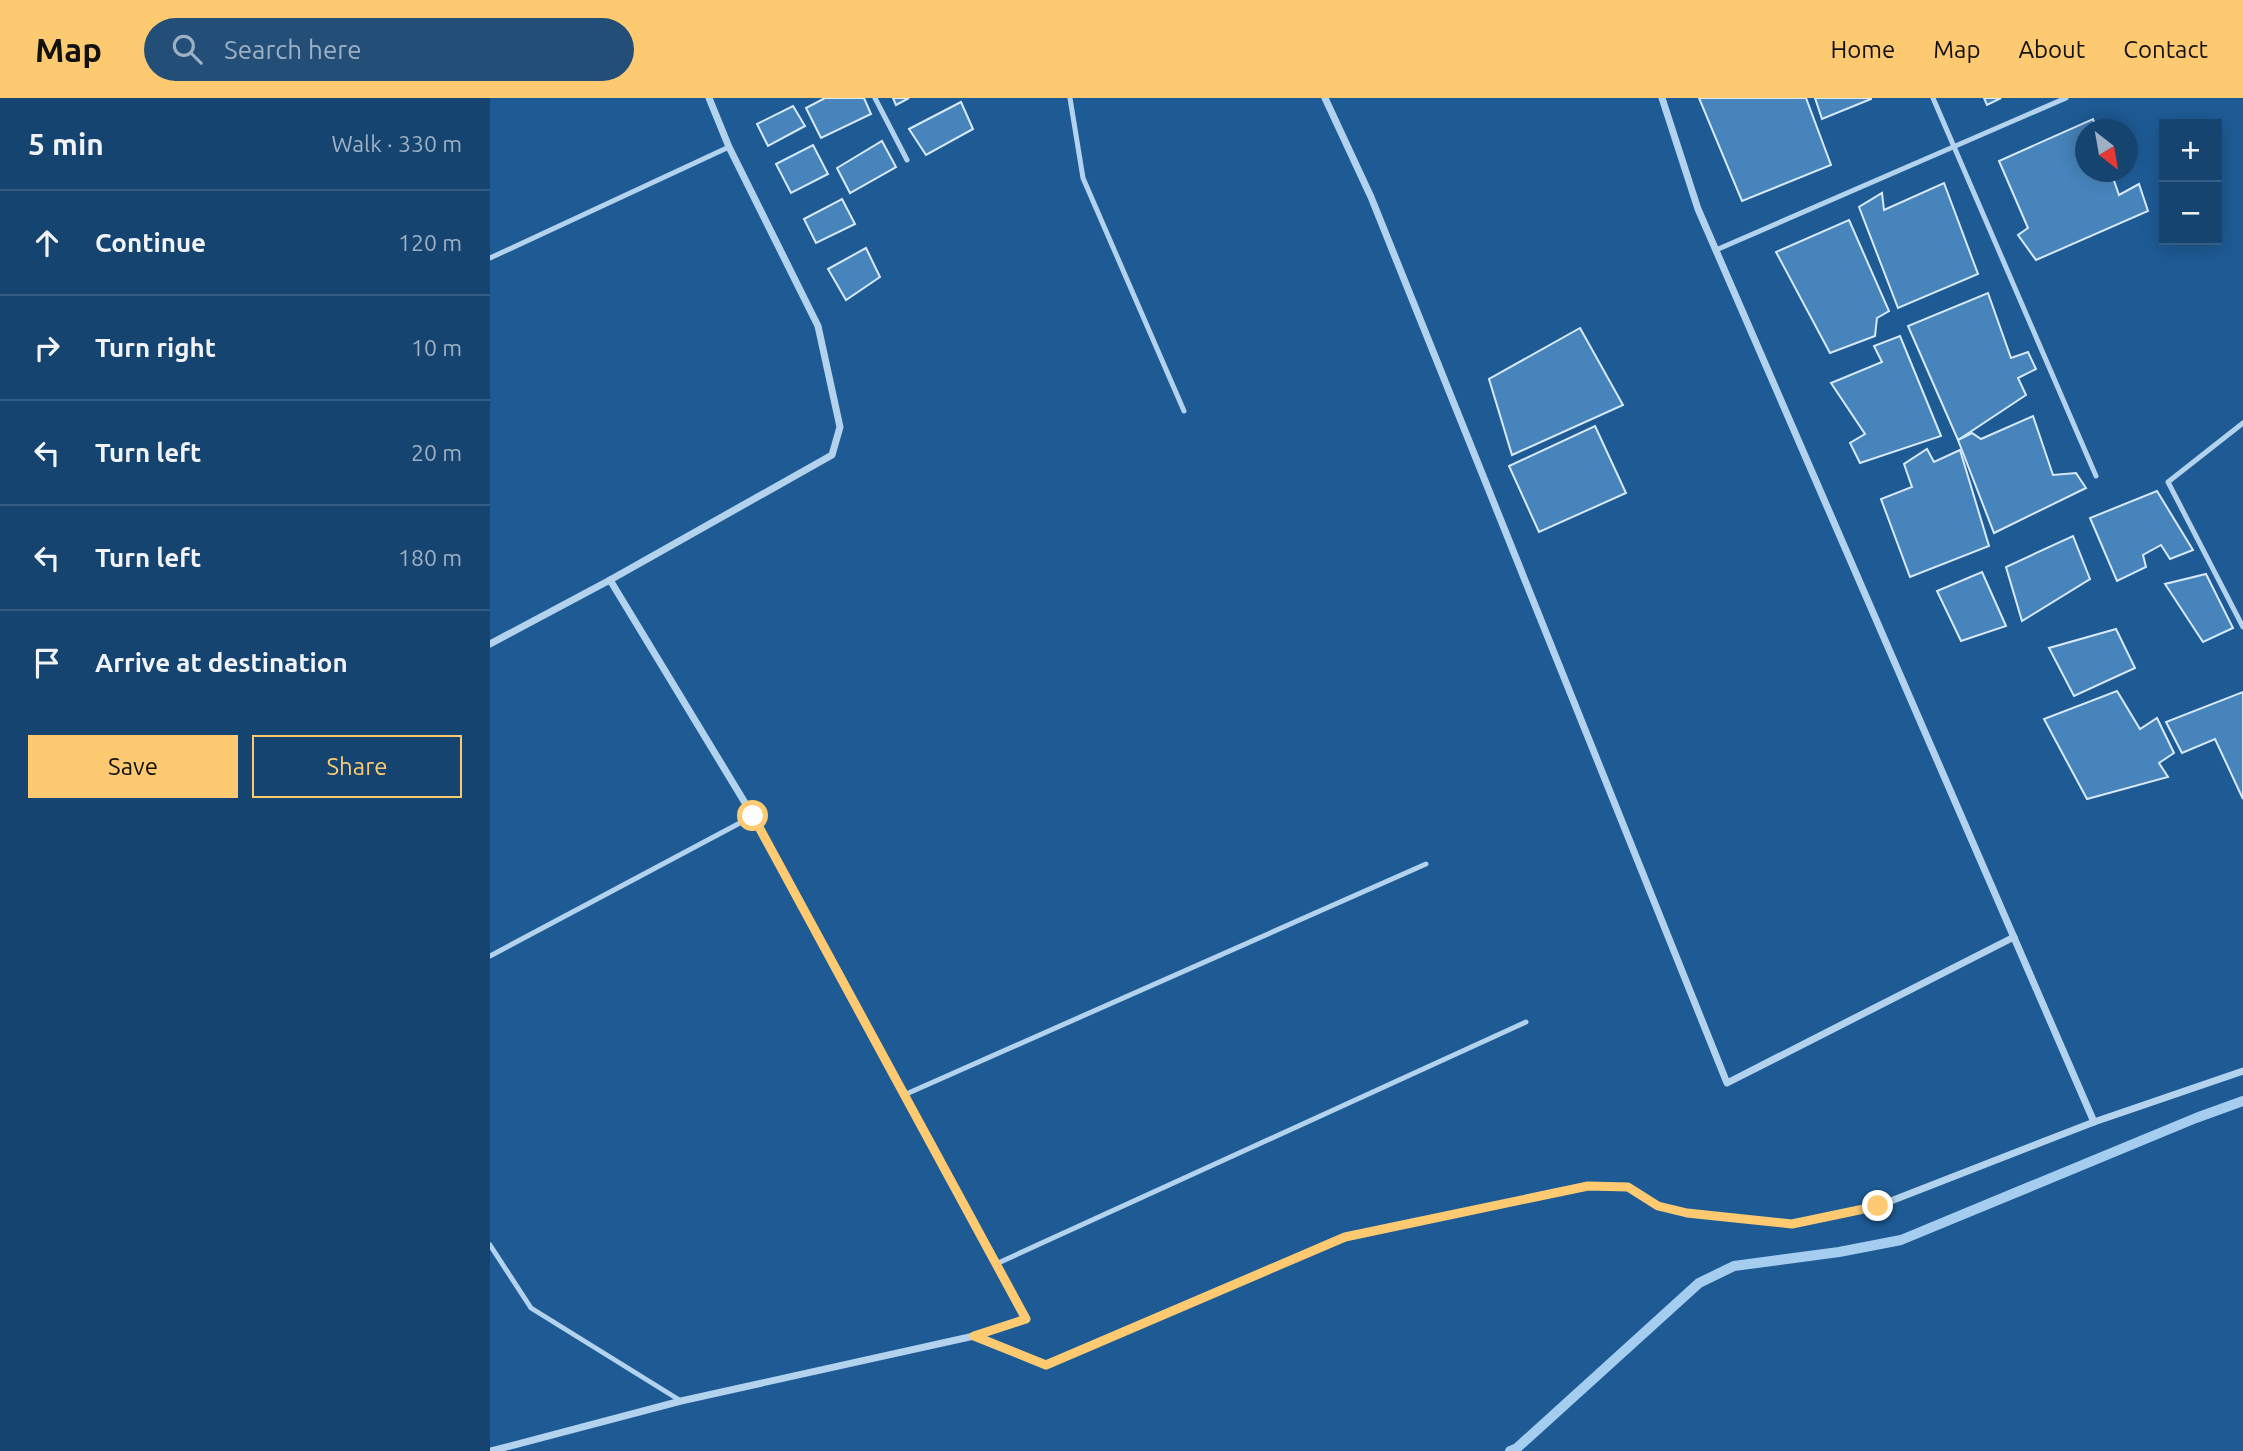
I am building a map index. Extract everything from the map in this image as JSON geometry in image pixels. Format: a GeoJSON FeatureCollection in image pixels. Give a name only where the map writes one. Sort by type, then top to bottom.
{"type":"FeatureCollection","features":[{"type":"Feature","properties":{"kind":"street"},"geometry":{"type":"LineString","coordinates":[[490,644],[832,455],[840,426],[818,326],[729,146],[709,98]]}},
{"type":"Feature","properties":{"kind":"street"},"geometry":{"type":"LineString","coordinates":[[1325,98],[1371,197],[1727,1083],[2014,937]]}},
{"type":"Feature","properties":{"kind":"street"},"geometry":{"type":"LineString","coordinates":[[1662,98],[1698,209],[2094,1122]]}},
{"type":"Feature","properties":{"kind":"street"},"geometry":{"type":"LineString","coordinates":[[491,1451],[681,1401],[974,1336],[1026,1319],[753,816],[610,580]]}},
{"type":"Feature","properties":{"kind":"street"},"geometry":{"type":"LineString","coordinates":[[974,1336],[1046,1365],[1345,1237],[1588,1186],[1628,1187],[1658,1206],[1687,1213],[1792,1224],[1878,1206],[2094,1122],[2243,1071]]}},
{"type":"Feature","properties":{"kind":"lane"},"geometry":{"type":"LineString","coordinates":[[875,98],[906,160]]}},
{"type":"Feature","properties":{"kind":"lane"},"geometry":{"type":"LineString","coordinates":[[1070,98],[1083,178],[1184,411]]}},
{"type":"Feature","properties":{"kind":"lane"},"geometry":{"type":"LineString","coordinates":[[1933,98],[2096,476]]}},
{"type":"Feature","properties":{"kind":"lane"},"geometry":{"type":"LineString","coordinates":[[1716,250],[2066,98]]}},
{"type":"Feature","properties":{"kind":"lane"},"geometry":{"type":"LineString","coordinates":[[490,258],[729,146]]}},
{"type":"Feature","properties":{"kind":"lane"},"geometry":{"type":"LineString","coordinates":[[2243,423],[2168,482],[2243,627]]}},
{"type":"Feature","properties":{"kind":"lane"},"geometry":{"type":"LineString","coordinates":[[490,956],[753,816]]}},
{"type":"Feature","properties":{"kind":"lane"},"geometry":{"type":"LineString","coordinates":[[904,1095],[1426,864]]}},
{"type":"Feature","properties":{"kind":"lane"},"geometry":{"type":"LineString","coordinates":[[996,1264],[1526,1022]]}},
{"type":"Feature","properties":{"kind":"lane"},"geometry":{"type":"LineString","coordinates":[[490,1245],[531,1308],[681,1401]]}},
{"type":"Feature","properties":{"kind":"building"},"geometry":{"type":"Polygon","coordinates":[[[825,98],[864,98],[871,114],[821,138],[806,108],[825,98]]]}},
{"type":"Feature","properties":{"kind":"building"},"geometry":{"type":"Polygon","coordinates":[[[893,98],[909,98],[896,105],[893,98]]]}},
{"type":"Feature","properties":{"kind":"building"},"geometry":{"type":"Polygon","coordinates":[[[1699,98],[1806,98],[1831,165],[1742,201],[1699,98]]]}},
{"type":"Feature","properties":{"kind":"building"},"geometry":{"type":"Polygon","coordinates":[[[1815,98],[1871,98],[1871,99],[1822,119],[1815,98]]]}},
{"type":"Feature","properties":{"kind":"building"},"geometry":{"type":"Polygon","coordinates":[[[1984,98],[2001,98],[1987,105],[1984,98]]]}},
{"type":"Feature","properties":{"kind":"building"},"geometry":{"type":"Polygon","coordinates":[[[961,102],[973,129],[926,155],[909,129],[961,102]]]}},
{"type":"Feature","properties":{"kind":"building"},"geometry":{"type":"Polygon","coordinates":[[[793,106],[805,126],[768,146],[757,124],[793,106]]]}},
{"type":"Feature","properties":{"kind":"building"},"geometry":{"type":"Polygon","coordinates":[[[2075,127],[2075,182],[2114,182],[2119,195],[2139,184],[2148,211],[2036,260],[2018,235],[2028,228],[1999,161],[2075,127]]]}},
{"type":"Feature","properties":{"kind":"building"},"geometry":{"type":"Polygon","coordinates":[[[882,141],[896,167],[850,193],[837,168],[882,141]]]}},
{"type":"Feature","properties":{"kind":"building"},"geometry":{"type":"Polygon","coordinates":[[[813,145],[828,174],[791,193],[776,164],[813,145]]]}},
{"type":"Feature","properties":{"kind":"building"},"geometry":{"type":"Polygon","coordinates":[[[1944,183],[1978,274],[1898,308],[1859,207],[1882,193],[1884,210],[1944,183]]]}},
{"type":"Feature","properties":{"kind":"building"},"geometry":{"type":"Polygon","coordinates":[[[842,199],[855,224],[816,243],[804,219],[842,199]]]}},
{"type":"Feature","properties":{"kind":"building"},"geometry":{"type":"Polygon","coordinates":[[[1849,220],[1889,311],[1877,318],[1875,336],[1830,353],[1776,252],[1849,220]]]}},
{"type":"Feature","properties":{"kind":"building"},"geometry":{"type":"Polygon","coordinates":[[[866,248],[880,277],[846,300],[828,269],[866,248]]]}},
{"type":"Feature","properties":{"kind":"building"},"geometry":{"type":"Polygon","coordinates":[[[1988,293],[2011,358],[2028,352],[2036,369],[2018,378],[2026,395],[1958,440],[1908,326],[1988,293]]]}},
{"type":"Feature","properties":{"kind":"building"},"geometry":{"type":"Polygon","coordinates":[[[1580,328],[1623,405],[1512,455],[1489,379],[1580,328]]]}},
{"type":"Feature","properties":{"kind":"building"},"geometry":{"type":"Polygon","coordinates":[[[1900,336],[1941,436],[1860,463],[1850,443],[1865,434],[1831,383],[1882,362],[1874,346],[1900,336]]]}},
{"type":"Feature","properties":{"kind":"building"},"geometry":{"type":"Polygon","coordinates":[[[2033,416],[2053,475],[2076,473],[2086,488],[1994,533],[1958,440],[1972,433],[1981,439],[2033,416]]]}},
{"type":"Feature","properties":{"kind":"building"},"geometry":{"type":"Polygon","coordinates":[[[1595,426],[1626,493],[1539,532],[1509,466],[1595,426]]]}},
{"type":"Feature","properties":{"kind":"building"},"geometry":{"type":"Polygon","coordinates":[[[1927,449],[1934,462],[1960,450],[1989,546],[1910,577],[1881,499],[1912,487],[1904,464],[1927,449]]]}},
{"type":"Feature","properties":{"kind":"building"},"geometry":{"type":"Polygon","coordinates":[[[2157,491],[2193,550],[2170,559],[2161,545],[2143,555],[2146,567],[2117,581],[2090,518],[2157,491]]]}},
{"type":"Feature","properties":{"kind":"building"},"geometry":{"type":"Polygon","coordinates":[[[2073,536],[2090,579],[2022,621],[2006,567],[2073,536]]]}},
{"type":"Feature","properties":{"kind":"building"},"geometry":{"type":"Polygon","coordinates":[[[1982,572],[2006,626],[1961,641],[1937,591],[1982,572]]]}},
{"type":"Feature","properties":{"kind":"building"},"geometry":{"type":"Polygon","coordinates":[[[2206,574],[2233,628],[2203,642],[2165,584],[2206,574]]]}},
{"type":"Feature","properties":{"kind":"building"},"geometry":{"type":"Polygon","coordinates":[[[2116,629],[2135,668],[2074,696],[2049,648],[2116,629]]]}},
{"type":"Feature","properties":{"kind":"building"},"geometry":{"type":"Polygon","coordinates":[[[2117,691],[2140,729],[2157,718],[2174,753],[2159,763],[2168,777],[2087,799],[2044,719],[2117,691]]]}},
{"type":"Feature","properties":{"kind":"building"},"geometry":{"type":"Polygon","coordinates":[[[2243,692],[2243,799],[2215,739],[2182,753],[2166,722],[2243,692]]]}},
{"type":"Feature","properties":{"kind":"waterway"},"geometry":{"type":"LineString","coordinates":[[1510,1451],[1517,1448],[1699,1283],[1734,1266],[1839,1252],[1901,1240],[2243,1101]]}},
{"type":"Feature","properties":{"kind":"route"},"geometry":{"type":"LineString","coordinates":[[753,816],[1026,1319],[974,1336],[1046,1365],[1345,1237],[1588,1186],[1628,1187],[1658,1206],[1687,1213],[1792,1224],[1878,1206]]}}]}
